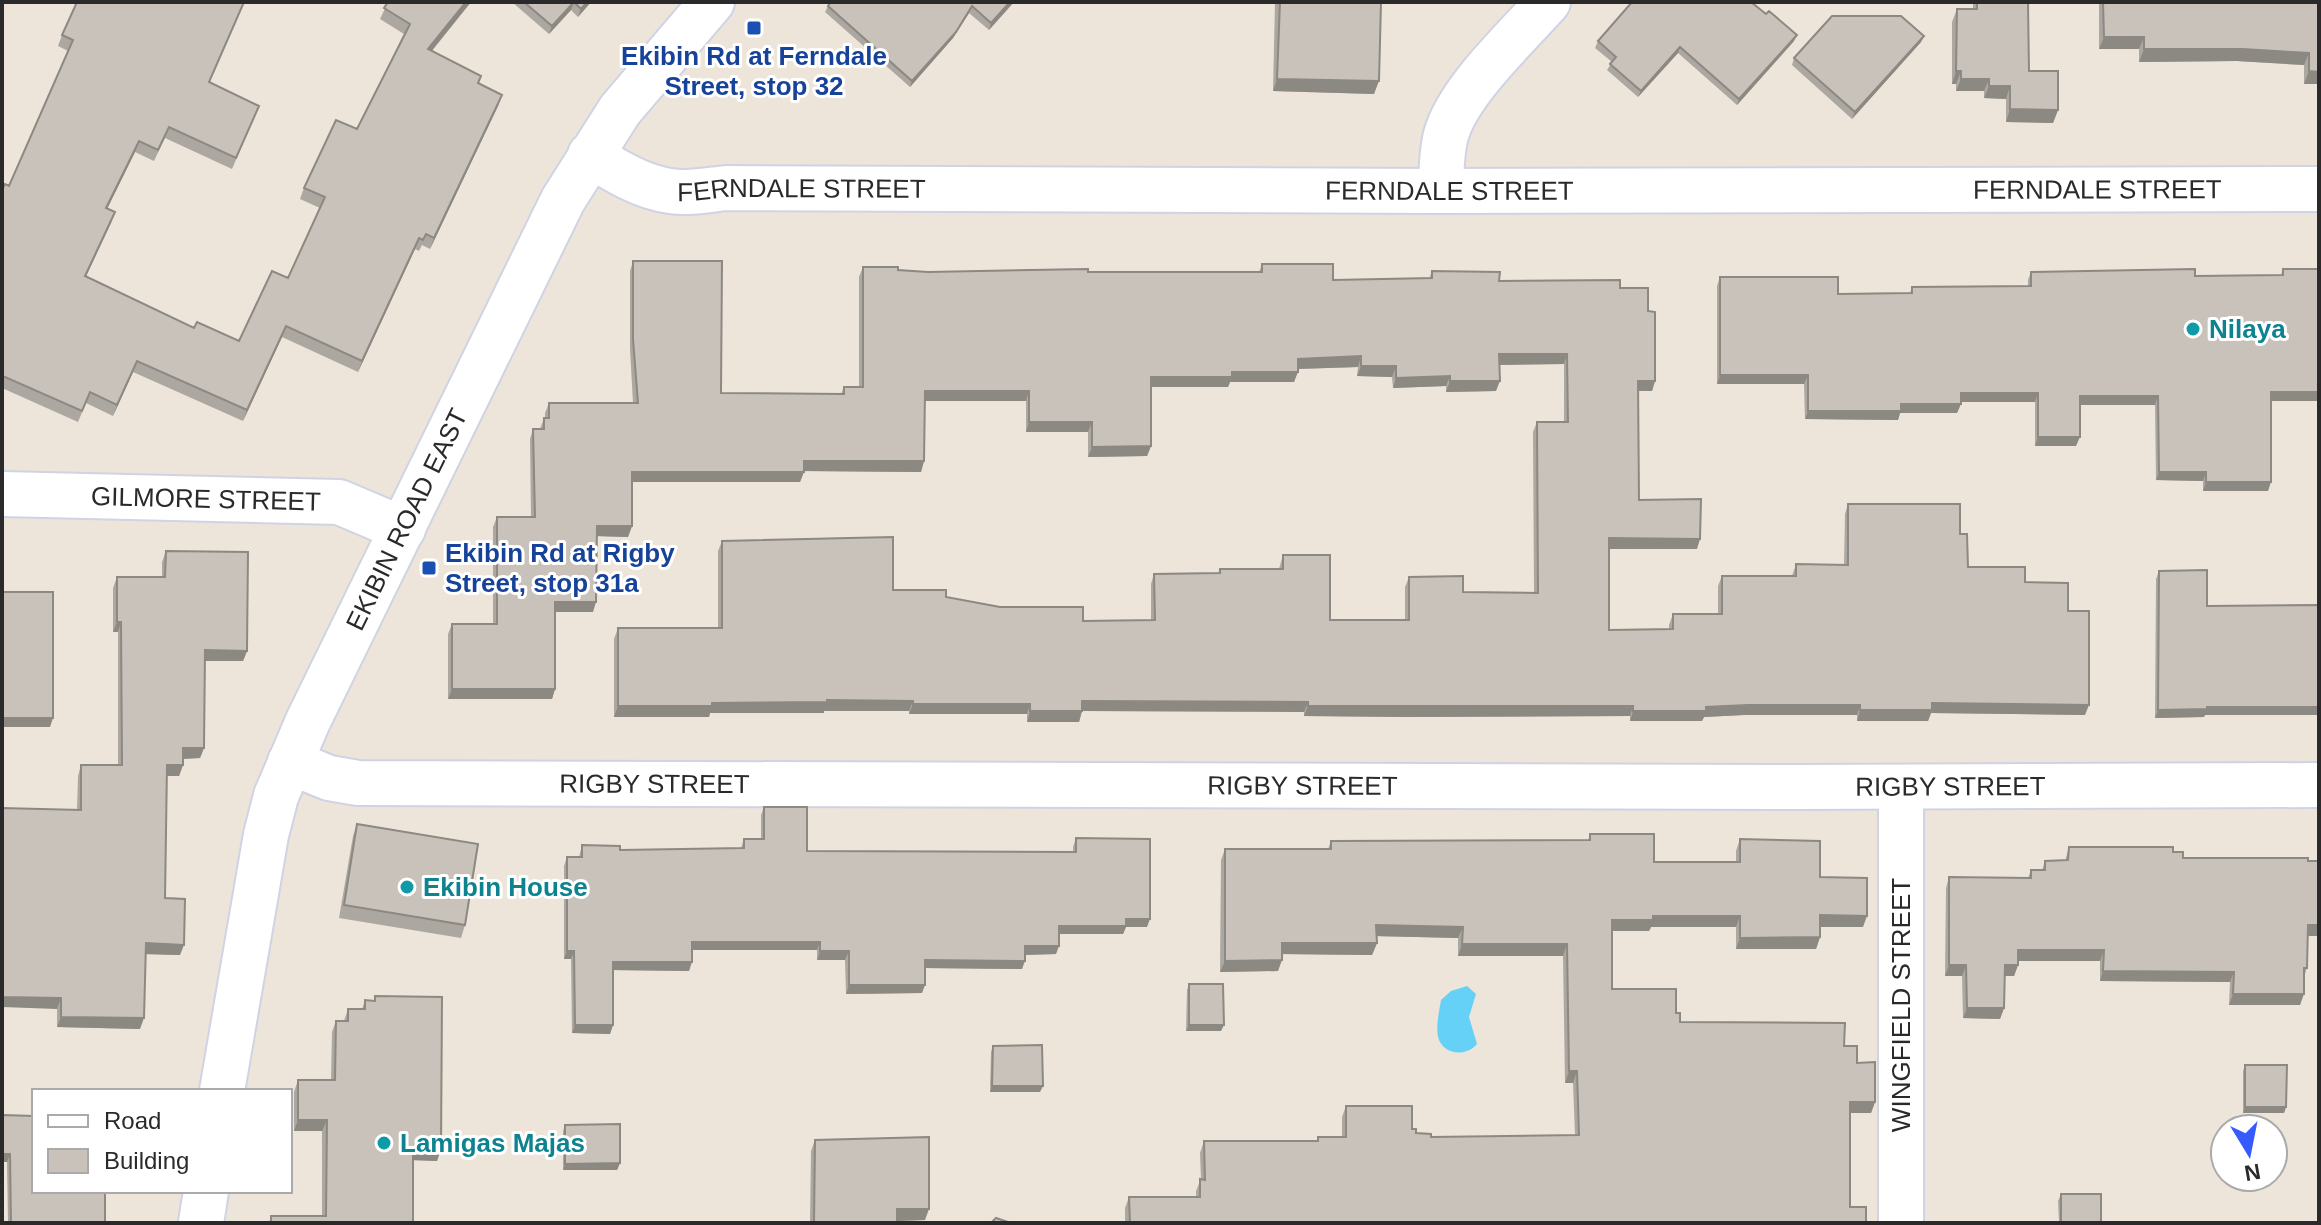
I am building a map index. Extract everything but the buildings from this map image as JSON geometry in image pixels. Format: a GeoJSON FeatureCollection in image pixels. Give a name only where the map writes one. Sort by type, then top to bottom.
{"type":"FeatureCollection","features":[{"type":"Feature","properties":{"kind":"street","name":"EKIBIN ROAD EAST"},"geometry":{"type":"LineString","coordinates":[[222,1089],[266,835],[276,796],[290,762],[563,200],[620,110],[712,2]]}},
{"type":"Feature","properties":{"kind":"street"},"geometry":{"type":"LineString","coordinates":[[1440,191],[1445,139],[1456,112],[1469,92],[1548,2]]}},
{"type":"Feature","properties":{"kind":"street","name":"FERNDALE STREET"},"geometry":{"type":"LineString","coordinates":[[590,155],[645,184],[677,192],[726,188],[1440,191],[2319,189]]}},
{"type":"Feature","properties":{"kind":"street","name":"GILMORE STREET"},"geometry":{"type":"LineString","coordinates":[[2,494],[339,502],[403,529]]}},
{"type":"Feature","properties":{"kind":"street","name":"RIGBY STREET"},"geometry":{"type":"LineString","coordinates":[[290,762],[329,778],[358,783],[1901,787],[2319,785]]}},
{"type":"Feature","properties":{"kind":"street","name":"WINGFIELD STREET"},"geometry":{"type":"LineString","coordinates":[[1901,787],[1901,1223]]}},
{"type":"Feature","properties":{"kind":"street"},"geometry":{"type":"LineString","coordinates":[[201,1223],[206,1193]]}},
{"type":"Feature","properties":{"kind":"water"},"geometry":{"type":"Polygon","coordinates":[[[1467,986],[1476,994],[1469,1017],[1477,1044],[1468,1051],[1451,1051],[1442,1045],[1438,1036],[1441,1000],[1451,991],[1467,986]]]}},
{"type":"Feature","properties":{"kind":"place","name":"Ekibin Rd at Ferndale Street, stop 32"},"geometry":{"type":"Point","coordinates":[754,28]}},
{"type":"Feature","properties":{"kind":"place","name":"Nilaya"},"geometry":{"type":"Point","coordinates":[2193,329]}},
{"type":"Feature","properties":{"kind":"place","name":"Ekibin Rd at Rigby Street, stop 31a"},"geometry":{"type":"Point","coordinates":[429,568]}},
{"type":"Feature","properties":{"kind":"place","name":"Ekibin House"},"geometry":{"type":"Point","coordinates":[407,887]}},
{"type":"Feature","properties":{"kind":"place","name":"Lamigas Majas"},"geometry":{"type":"Point","coordinates":[384,1143]}}]}
